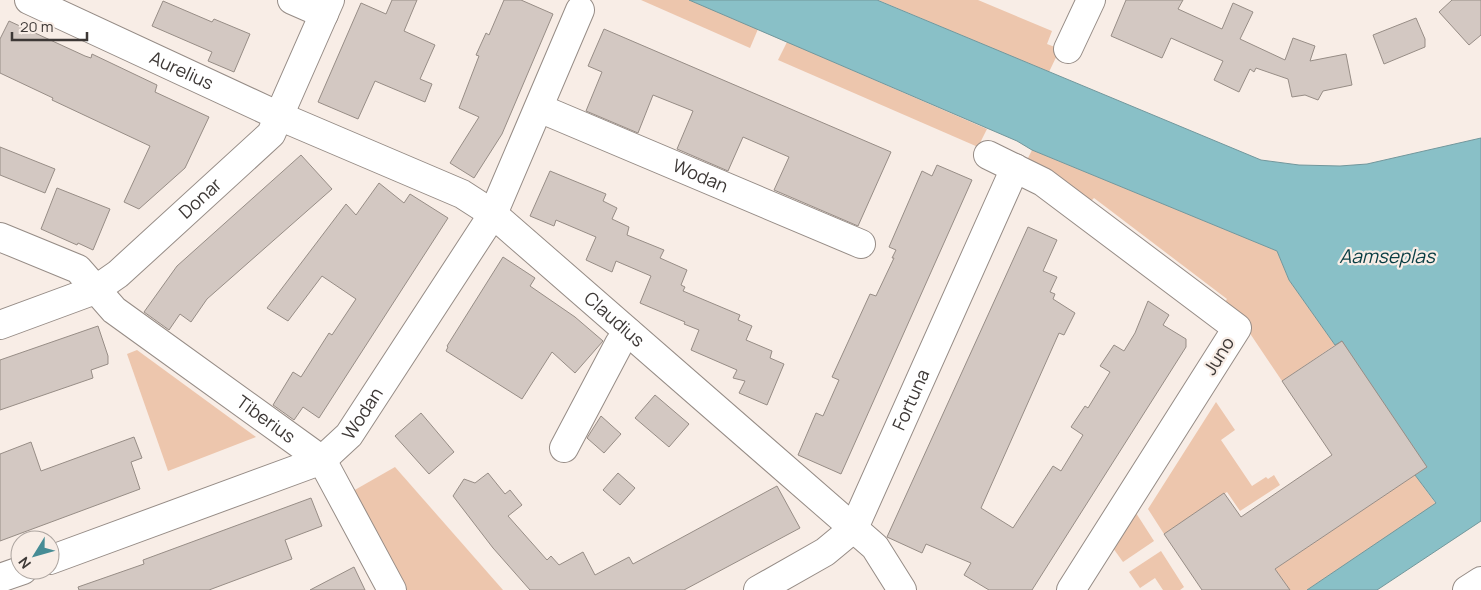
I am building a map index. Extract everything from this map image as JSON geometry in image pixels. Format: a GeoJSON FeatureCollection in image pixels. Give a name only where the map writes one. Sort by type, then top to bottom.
{"type":"FeatureCollection","features":[{"type":"Feature","properties":{"kind":"street","name":"Aurelius"},"geometry":{"type":"LineString","coordinates":[[29,0],[279,116]]}},
{"type":"Feature","properties":{"kind":"street"},"geometry":{"type":"LineString","coordinates":[[292,0],[327,7]]}},
{"type":"Feature","properties":{"kind":"street"},"geometry":{"type":"LineString","coordinates":[[1068,49],[1090,0]]}},
{"type":"Feature","properties":{"kind":"street","name":"Donar"},"geometry":{"type":"LineString","coordinates":[[0,325],[95,290],[118,274],[271,134],[327,7]]}},
{"type":"Feature","properties":{"kind":"street","name":"Wodan"},"geometry":{"type":"LineString","coordinates":[[60,556],[322,460],[349,435],[493,214],[580,10]]}},
{"type":"Feature","properties":{"kind":"street","name":"Wodan"},"geometry":{"type":"LineString","coordinates":[[539,108],[861,244]]}},
{"type":"Feature","properties":{"kind":"street","name":"Claudius"},"geometry":{"type":"LineString","coordinates":[[279,116],[462,194],[493,214],[875,546],[902,590]]}},
{"type":"Feature","properties":{"kind":"street"},"geometry":{"type":"LineString","coordinates":[[988,156],[1015,168]]}},
{"type":"Feature","properties":{"kind":"street","name":"Fortuna"},"geometry":{"type":"LineString","coordinates":[[758,590],[825,552],[854,528],[1015,168]]}},
{"type":"Feature","properties":{"kind":"street","name":"Juno"},"geometry":{"type":"LineString","coordinates":[[1015,168],[1042,182],[1237,328],[1071,590]]}},
{"type":"Feature","properties":{"kind":"street","name":"Tiberius"},"geometry":{"type":"LineString","coordinates":[[0,237],[78,269],[114,310],[322,460],[392,590]]}},
{"type":"Feature","properties":{"kind":"street"},"geometry":{"type":"LineString","coordinates":[[564,448],[619,344],[628,332]]}},
{"type":"Feature","properties":{"kind":"street"},"geometry":{"type":"LineString","coordinates":[[1467,590],[1481,581]]}},
{"type":"Feature","properties":{"kind":"shaded area"},"geometry":{"type":"Polygon","coordinates":[[[641,0],[689,0],[758,29],[750,48],[641,0]]]}},
{"type":"Feature","properties":{"kind":"shaded area"},"geometry":{"type":"Polygon","coordinates":[[[878,0],[978,0],[1052,31],[1047,44],[1060,49],[1049,72],[878,0]]]}},
{"type":"Feature","properties":{"kind":"shaded area"},"geometry":{"type":"Polygon","coordinates":[[[787,42],[987,129],[978,147],[778,60],[787,42]]]}},
{"type":"Feature","properties":{"kind":"shaded area"},"geometry":{"type":"Polygon","coordinates":[[[1032,150],[1277,251],[1289,280],[1335,345],[1282,381],[1249,332],[1223,305],[1227,299],[1094,198],[1089,203],[1025,164],[1032,150]]]}},
{"type":"Feature","properties":{"kind":"shaded area"},"geometry":{"type":"Polygon","coordinates":[[[137,350],[256,437],[168,471],[127,354],[137,350]]]}},
{"type":"Feature","properties":{"kind":"shaded area"},"geometry":{"type":"Polygon","coordinates":[[[1216,402],[1235,430],[1221,440],[1252,486],[1266,477],[1268,479],[1274,475],[1280,485],[1240,511],[1227,492],[1164,534],[1148,509],[1216,402]]]}},
{"type":"Feature","properties":{"kind":"shaded area"},"geometry":{"type":"Polygon","coordinates":[[[395,467],[503,590],[404,590],[353,491],[395,467]]]}},
{"type":"Feature","properties":{"kind":"shaded area"},"geometry":{"type":"Polygon","coordinates":[[[1415,475],[1436,504],[1307,590],[1285,590],[1288,587],[1275,569],[1415,475]]]}},
{"type":"Feature","properties":{"kind":"shaded area"},"geometry":{"type":"Polygon","coordinates":[[[1136,513],[1154,541],[1123,562],[1113,548],[1136,513]]]}},
{"type":"Feature","properties":{"kind":"shaded area"},"geometry":{"type":"Polygon","coordinates":[[[1161,551],[1184,587],[1180,590],[1163,590],[1155,578],[1140,588],[1129,572],[1161,551]]]}},
{"type":"Feature","properties":{"kind":"water","name":"Aamseplas"},"geometry":{"type":"Polygon","coordinates":[[[689,0],[877,0],[1261,160],[1299,165],[1340,166],[1367,164],[1481,138],[1481,521],[1377,590],[1307,590],[1436,503],[1415,475],[1342,341],[1335,345],[1289,280],[1277,251],[1032,150],[1017,141],[689,0]]]}},
{"type":"Feature","properties":{"kind":"building"},"geometry":{"type":"Polygon","coordinates":[[[392,0],[417,0],[404,31],[435,45],[420,79],[432,84],[425,102],[375,81],[358,119],[318,102],[361,3],[386,14],[392,0]]]}},
{"type":"Feature","properties":{"kind":"building"},"geometry":{"type":"Polygon","coordinates":[[[504,0],[521,0],[553,14],[502,134],[474,178],[450,163],[479,117],[459,108],[479,56],[476,55],[486,33],[489,35],[504,0]]]}},
{"type":"Feature","properties":{"kind":"building"},"geometry":{"type":"Polygon","coordinates":[[[1126,0],[1183,0],[1178,9],[1222,29],[1233,3],[1253,12],[1240,39],[1285,60],[1293,38],[1315,46],[1310,61],[1346,54],[1352,85],[1323,91],[1318,100],[1305,95],[1292,97],[1288,79],[1256,68],[1254,72],[1250,69],[1239,92],[1214,80],[1223,61],[1171,38],[1162,58],[1111,36],[1126,0]]]}},
{"type":"Feature","properties":{"kind":"building"},"geometry":{"type":"Polygon","coordinates":[[[1452,0],[1481,0],[1481,35],[1469,45],[1439,12],[1452,0]]]}},
{"type":"Feature","properties":{"kind":"building"},"geometry":{"type":"Polygon","coordinates":[[[163,1],[212,22],[214,19],[250,34],[234,72],[208,61],[212,52],[152,26],[163,1]]]}},
{"type":"Feature","properties":{"kind":"building"},"geometry":{"type":"Polygon","coordinates":[[[1416,18],[1425,39],[1425,47],[1384,64],[1373,35],[1416,18]]]}},
{"type":"Feature","properties":{"kind":"building"},"geometry":{"type":"Polygon","coordinates":[[[9,21],[85,56],[91,58],[92,54],[157,85],[155,92],[209,117],[185,168],[139,209],[124,202],[150,146],[52,100],[53,98],[0,73],[0,39],[9,21]]]}},
{"type":"Feature","properties":{"kind":"building"},"geometry":{"type":"Polygon","coordinates":[[[604,29],[891,152],[858,226],[774,190],[789,157],[743,137],[728,171],[677,149],[693,111],[653,95],[638,133],[586,111],[602,72],[588,66],[604,29]]]}},
{"type":"Feature","properties":{"kind":"building"},"geometry":{"type":"Polygon","coordinates":[[[0,147],[55,169],[45,193],[0,175],[0,147]]]}},
{"type":"Feature","properties":{"kind":"building"},"geometry":{"type":"Polygon","coordinates":[[[301,155],[332,189],[207,299],[191,322],[180,314],[169,330],[144,312],[177,266],[301,155]]]}},
{"type":"Feature","properties":{"kind":"building"},"geometry":{"type":"Polygon","coordinates":[[[937,165],[972,180],[841,474],[798,455],[816,413],[823,416],[839,380],[832,377],[870,294],[876,296],[894,258],[892,258],[896,250],[889,247],[922,171],[932,176],[937,165]]]}},
{"type":"Feature","properties":{"kind":"building"},"geometry":{"type":"Polygon","coordinates":[[[550,171],[606,194],[603,201],[617,208],[612,219],[629,227],[627,235],[664,250],[660,258],[687,270],[681,285],[685,287],[683,291],[740,315],[738,320],[752,326],[746,340],[772,351],[770,358],[784,364],[767,405],[739,393],[745,381],[733,378],[737,370],[691,350],[699,330],[640,303],[651,276],[616,261],[612,272],[586,260],[596,237],[556,220],[554,226],[530,216],[550,171]]]}},
{"type":"Feature","properties":{"kind":"building"},"geometry":{"type":"Polygon","coordinates":[[[379,183],[404,203],[410,194],[448,218],[319,418],[303,407],[294,420],[273,405],[293,372],[301,377],[329,333],[332,335],[356,299],[322,276],[288,321],[267,308],[346,204],[356,215],[379,183]]]}},
{"type":"Feature","properties":{"kind":"building"},"geometry":{"type":"Polygon","coordinates":[[[57,188],[110,209],[93,250],[41,229],[57,188]]]}},
{"type":"Feature","properties":{"kind":"building"},"geometry":{"type":"Polygon","coordinates":[[[1028,227],[1057,240],[1043,271],[1057,277],[1050,292],[1055,294],[1053,299],[1075,313],[1064,335],[1059,333],[981,508],[1013,528],[1053,466],[1061,471],[1083,435],[1071,427],[1085,406],[1088,408],[1110,372],[1100,366],[1114,345],[1124,351],[1135,333],[1148,301],[1169,315],[1163,325],[1186,339],[1186,347],[1032,590],[989,590],[964,575],[971,563],[926,544],[922,553],[887,537],[1028,227]]]}},
{"type":"Feature","properties":{"kind":"building"},"geometry":{"type":"Polygon","coordinates":[[[503,257],[535,278],[530,286],[575,317],[603,341],[575,373],[552,352],[522,399],[446,351],[447,346],[503,257]]]}},
{"type":"Feature","properties":{"kind":"building"},"geometry":{"type":"Polygon","coordinates":[[[98,326],[108,356],[108,364],[91,370],[93,378],[0,410],[0,360],[98,326]]]}},
{"type":"Feature","properties":{"kind":"building"},"geometry":{"type":"Polygon","coordinates":[[[1342,341],[1427,467],[1275,569],[1290,590],[1202,590],[1164,534],[1224,493],[1241,517],[1332,455],[1282,381],[1342,341]]]}},
{"type":"Feature","properties":{"kind":"building"},"geometry":{"type":"Polygon","coordinates":[[[655,395],[689,424],[669,447],[635,418],[655,395]]]}},
{"type":"Feature","properties":{"kind":"building"},"geometry":{"type":"Polygon","coordinates":[[[421,413],[454,452],[429,474],[395,436],[421,413]]]}},
{"type":"Feature","properties":{"kind":"building"},"geometry":{"type":"Polygon","coordinates":[[[601,416],[621,434],[604,453],[587,438],[601,416]]]}},
{"type":"Feature","properties":{"kind":"building"},"geometry":{"type":"Polygon","coordinates":[[[134,437],[142,458],[131,462],[140,489],[30,530],[10,530],[10,537],[0,541],[0,454],[31,442],[41,471],[134,437]]]}},
{"type":"Feature","properties":{"kind":"building"},"geometry":{"type":"Polygon","coordinates":[[[488,473],[505,494],[510,490],[522,505],[508,516],[547,560],[551,556],[559,565],[583,552],[595,575],[629,557],[633,564],[777,486],[800,528],[684,590],[530,590],[493,548],[453,496],[464,479],[475,483],[488,473]]]}},
{"type":"Feature","properties":{"kind":"building"},"geometry":{"type":"Polygon","coordinates":[[[618,473],[635,488],[620,505],[603,490],[618,473]]]}},
{"type":"Feature","properties":{"kind":"building"},"geometry":{"type":"Polygon","coordinates":[[[311,498],[322,526],[285,540],[292,559],[209,590],[79,590],[78,587],[144,564],[143,560],[311,498]]]}},
{"type":"Feature","properties":{"kind":"building"},"geometry":{"type":"Polygon","coordinates":[[[354,567],[365,590],[310,590],[354,567]]]}}]}
